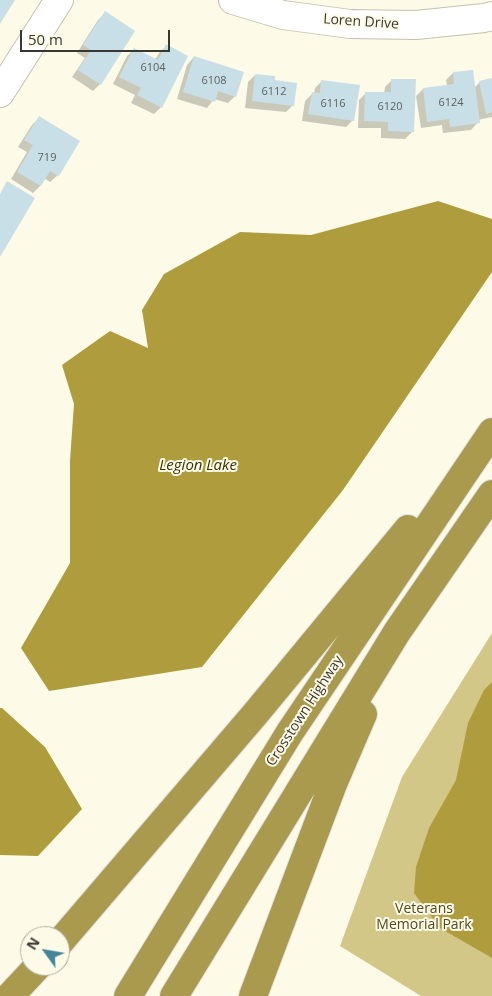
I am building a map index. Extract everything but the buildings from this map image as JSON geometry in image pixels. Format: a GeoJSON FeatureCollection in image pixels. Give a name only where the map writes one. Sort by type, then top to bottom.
{"type":"FeatureCollection","features":[{"type":"Feature","properties":{"kind":"highway"},"geometry":{"type":"LineString","coordinates":[[70,930],[256,713],[387,554],[491,434]]}},
{"type":"Feature","properties":{"kind":"highway","name":"Crosstown Highway"},"geometry":{"type":"LineString","coordinates":[[128,996],[290,732],[491,434]]}},
{"type":"Feature","properties":{"kind":"highway"},"geometry":{"type":"LineString","coordinates":[[174,996],[397,632],[492,494]]}},
{"type":"Feature","properties":{"kind":"highway"},"geometry":{"type":"LineString","coordinates":[[252,996],[334,784],[397,632]]}},
{"type":"Feature","properties":{"kind":"highway"},"geometry":{"type":"LineString","coordinates":[[10,996],[29,976]]}},
{"type":"Feature","properties":{"kind":"street"},"geometry":{"type":"LineString","coordinates":[[1,89],[59,0]]}},
{"type":"Feature","properties":{"kind":"street","name":"Loren Drive"},"geometry":{"type":"LineString","coordinates":[[233,0],[283,15],[350,24],[416,25],[492,16]]}},
{"type":"Feature","properties":{"kind":"green space","name":"Veterans Memorial Park"},"geometry":{"type":"Polygon","coordinates":[[[492,633],[492,996],[421,996],[340,946],[402,777],[492,633]]]}},
{"type":"Feature","properties":{"kind":"water","name":"Legion Lake"},"geometry":{"type":"Polygon","coordinates":[[[438,201],[492,219],[492,272],[343,490],[202,667],[49,691],[21,648],[70,563],[70,460],[74,404],[62,365],[110,331],[148,348],[142,310],[164,274],[240,232],[311,235],[438,201]]]}},
{"type":"Feature","properties":{"kind":"water"},"geometry":{"type":"Polygon","coordinates":[[[492,682],[492,958],[440,928],[414,893],[416,867],[429,828],[456,780],[468,723],[484,690],[492,682]]]}},
{"type":"Feature","properties":{"kind":"water"},"geometry":{"type":"Polygon","coordinates":[[[0,708],[45,747],[82,809],[38,856],[0,855],[0,708]]]}}]}
